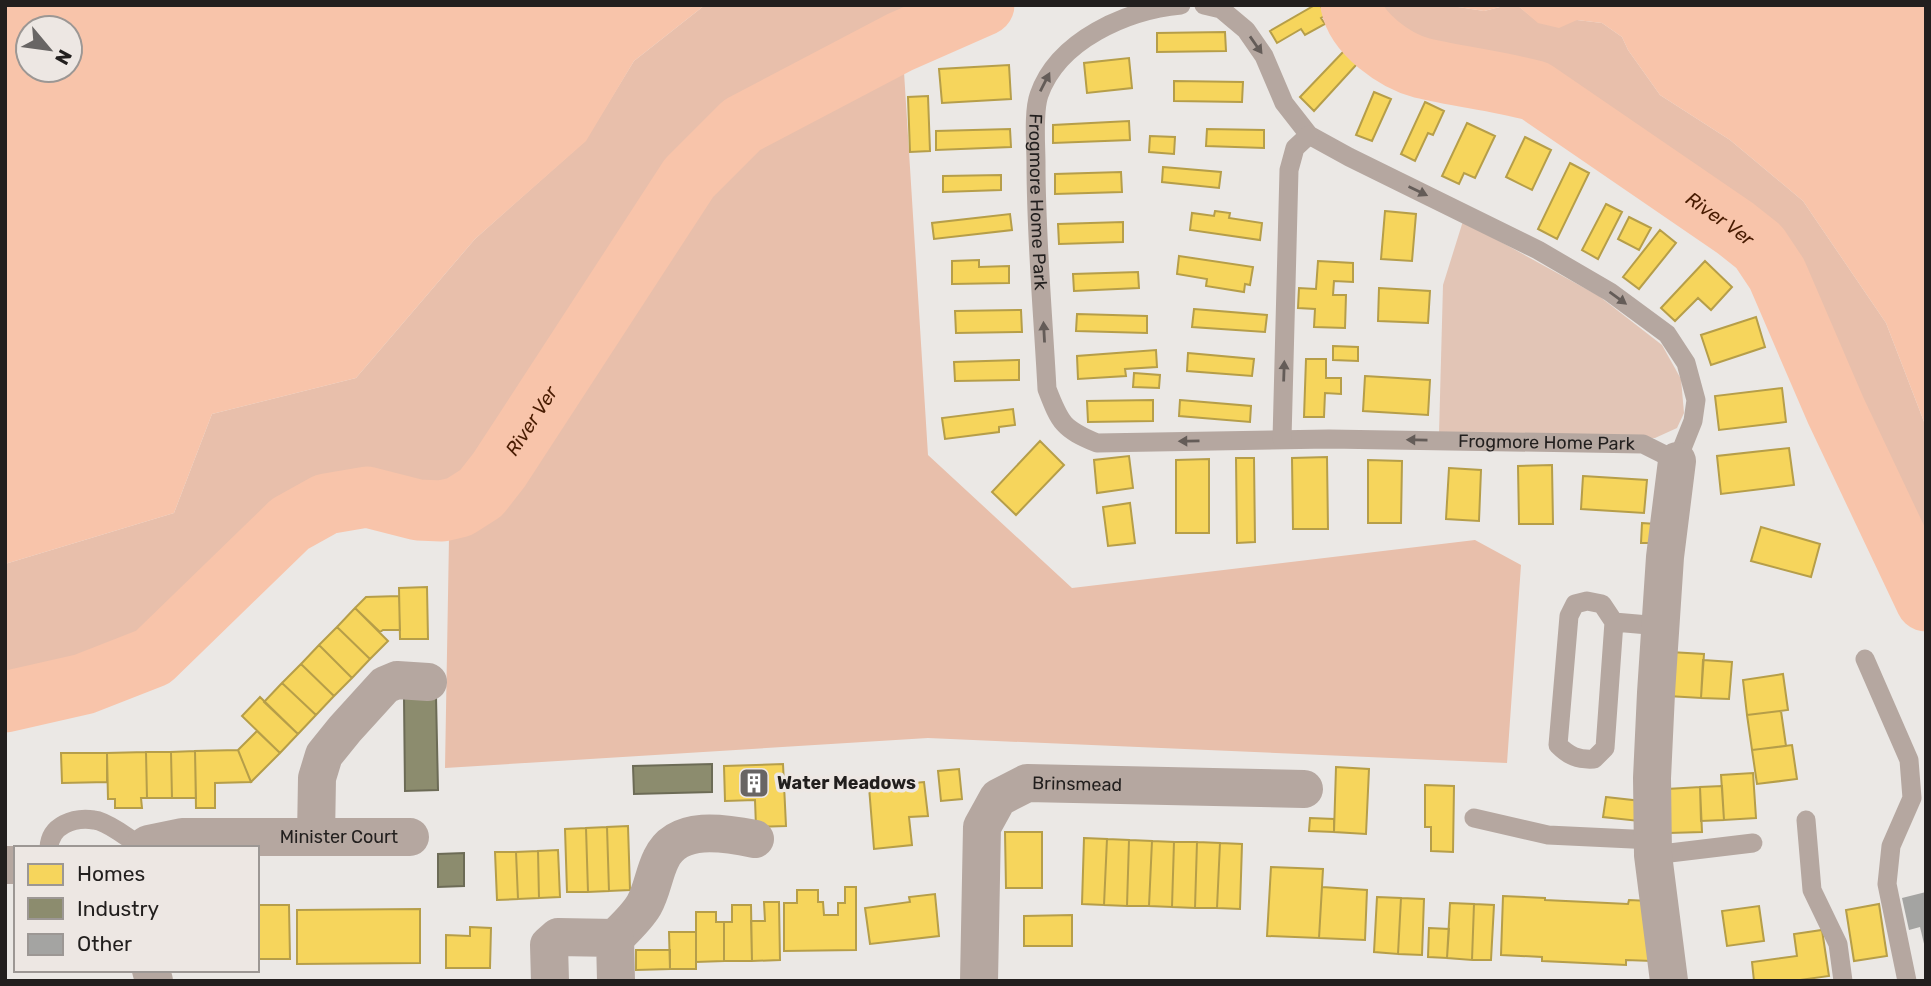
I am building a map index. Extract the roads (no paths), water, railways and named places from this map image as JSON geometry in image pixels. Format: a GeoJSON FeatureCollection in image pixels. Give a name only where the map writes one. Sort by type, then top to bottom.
{"type":"FeatureCollection","features":[{"type":"Feature","properties":{"kind":"street"},"geometry":{"type":"LineString","coordinates":[[1669,981],[1653,847],[1652,778],[1665,556],[1677,461]]}},
{"type":"Feature","properties":{"kind":"street"},"geometry":{"type":"LineString","coordinates":[[316,837],[317,778],[324,755],[385,685],[397,680],[428,682]]}},
{"type":"Feature","properties":{"kind":"street","name":"Brinsmead"},"geometry":{"type":"LineString","coordinates":[[979,981],[982,827],[998,798],[1027,783],[1304,789]]}},
{"type":"Feature","properties":{"kind":"street"},"geometry":{"type":"LineString","coordinates":[[616,981],[615,938],[645,904],[662,855],[678,840],[696,834],[728,834],[755,839]]}},
{"type":"Feature","properties":{"kind":"street","name":"Minister Court"},"geometry":{"type":"LineString","coordinates":[[146,846],[182,837],[410,837]]}},
{"type":"Feature","properties":{"kind":"street"},"geometry":{"type":"LineString","coordinates":[[550,981],[549,946],[558,937],[615,938]]}},
{"type":"Feature","properties":{"kind":"lane","name":"Frogmore Home Park"},"geometry":{"type":"LineString","coordinates":[[1181,5],[1142,12],[1112,23],[1085,39],[1053,66],[1038,96],[1035,127],[1036,190],[1047,389],[1057,415],[1073,433],[1097,443],[1282,439],[1643,444],[1677,461]]}},
{"type":"Feature","properties":{"kind":"lane"},"geometry":{"type":"LineString","coordinates":[[1204,5],[1221,9],[1246,30],[1264,56],[1284,103],[1309,135],[1538,250],[1610,292],[1667,334],[1686,363],[1696,400],[1693,421],[1677,461]]}},
{"type":"Feature","properties":{"kind":"lane"},"geometry":{"type":"LineString","coordinates":[[1282,439],[1289,170],[1295,148],[1309,135]]}},
{"type":"Feature","properties":{"kind":"lane"},"geometry":{"type":"LineString","coordinates":[[1614,621],[1605,748],[1594,759],[1581,760],[1568,755],[1558,745],[1569,616],[1575,604],[1587,601],[1602,604],[1614,621],[1660,626]]}},
{"type":"Feature","properties":{"kind":"lane"},"geometry":{"type":"LineString","coordinates":[[1865,659],[1909,761],[1912,797],[1891,846],[1887,884],[1907,981]]}},
{"type":"Feature","properties":{"kind":"lane"},"geometry":{"type":"LineString","coordinates":[[1474,818],[1548,835],[1653,847],[1753,843]]}},
{"type":"Feature","properties":{"kind":"lane"},"geometry":{"type":"LineString","coordinates":[[49,846],[50,839],[61,825],[96,820],[140,846]]}},
{"type":"Feature","properties":{"kind":"lane"},"geometry":{"type":"LineString","coordinates":[[1806,820],[1812,890],[1838,944],[1843,981]]}},
{"type":"Feature","properties":{"kind":"waterway","name":"River Ver"},"geometry":{"type":"LineString","coordinates":[[5,702],[84,684],[153,657],[290,524],[326,504],[367,497],[418,510],[442,511],[459,507],[481,493],[499,470],[689,178],[742,125],[900,42],[984,5]]}},
{"type":"Feature","properties":{"kind":"waterway","name":"River Ver"},"geometry":{"type":"LineString","coordinates":[[1351,5],[1361,26],[1389,53],[1422,68],[1535,91],[1759,247],[1777,274],[1836,411],[1926,601]]}},
{"type":"Feature","properties":{"kind":"place","name":"Water Meadows"},"geometry":{"type":"Point","coordinates":[754,783]}}]}
